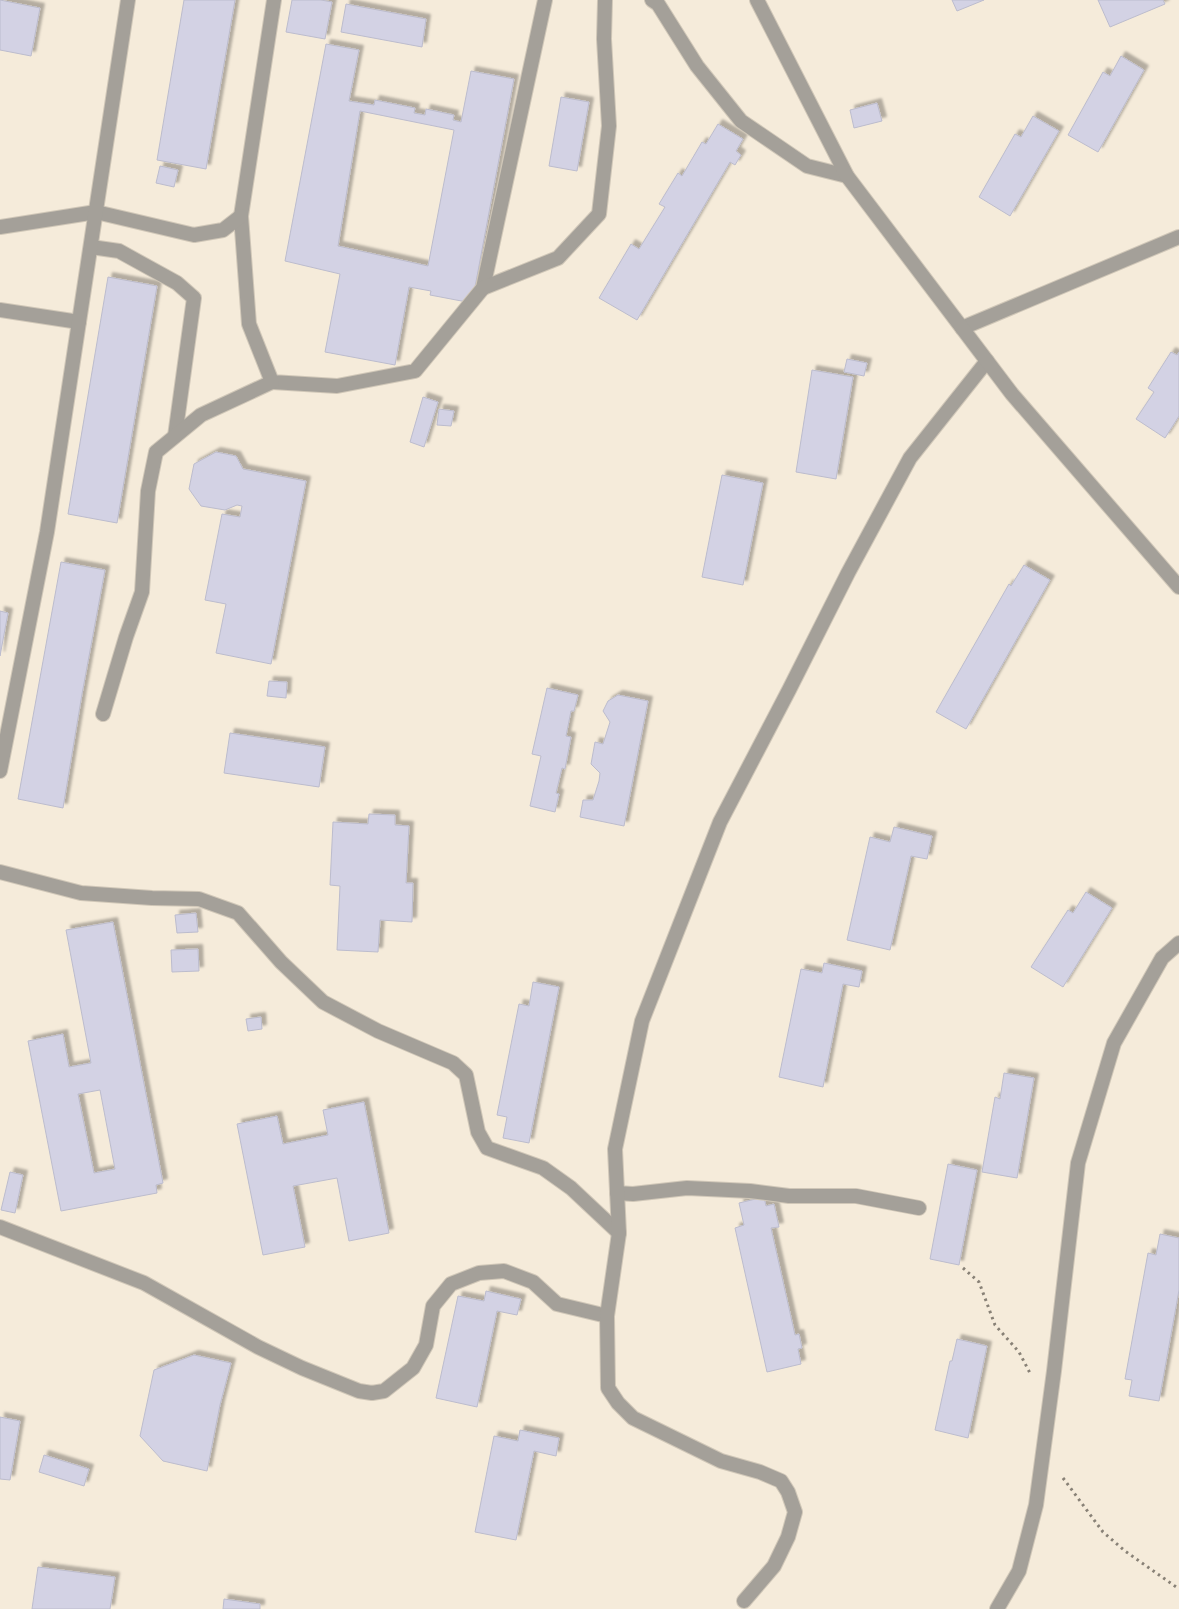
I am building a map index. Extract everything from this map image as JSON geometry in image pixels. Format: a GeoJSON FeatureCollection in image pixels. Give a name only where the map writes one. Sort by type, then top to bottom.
{"type":"FeatureCollection","features":[{"type":"Feature","properties":{"kind":"street"},"geometry":{"type":"LineString","coordinates":[[0,771],[4,729],[47,532],[128,0]]}},
{"type":"Feature","properties":{"kind":"street"},"geometry":{"type":"LineString","coordinates":[[272,382],[248,324],[241,216],[274,0]]}},
{"type":"Feature","properties":{"kind":"street"},"geometry":{"type":"LineString","coordinates":[[103,714],[126,637],[142,592],[148,491],[156,452],[201,415],[272,382],[337,386],[415,371],[483,288],[545,0]]}},
{"type":"Feature","properties":{"kind":"street"},"geometry":{"type":"LineString","coordinates":[[483,288],[558,258],[599,214],[609,126],[604,39],[605,0]]}},
{"type":"Feature","properties":{"kind":"street"},"geometry":{"type":"LineString","coordinates":[[652,0],[658,4],[697,66],[742,121],[808,166],[848,176]]}},
{"type":"Feature","properties":{"kind":"street"},"geometry":{"type":"LineString","coordinates":[[758,0],[848,176],[1012,394],[1179,587]]}},
{"type":"Feature","properties":{"kind":"street"},"geometry":{"type":"LineString","coordinates":[[0,227],[96,212],[194,235],[223,230],[241,216]]}},
{"type":"Feature","properties":{"kind":"street"},"geometry":{"type":"LineString","coordinates":[[962,328],[1179,237]]}},
{"type":"Feature","properties":{"kind":"street"},"geometry":{"type":"LineString","coordinates":[[91,247],[119,251],[178,283],[194,298],[175,436]]}},
{"type":"Feature","properties":{"kind":"street"},"geometry":{"type":"LineString","coordinates":[[0,310],[79,322]]}},
{"type":"Feature","properties":{"kind":"street"},"geometry":{"type":"LineString","coordinates":[[744,1601],[774,1566],[788,1537],[795,1512],[788,1492],[781,1481],[760,1472],[721,1461],[633,1418],[618,1403],[608,1388],[608,1316],[619,1233],[615,1149],[642,1021],[720,822],[848,573],[910,458],[987,361]]}},
{"type":"Feature","properties":{"kind":"street"},"geometry":{"type":"LineString","coordinates":[[0,872],[81,893],[199,899],[238,913],[281,962],[323,1002],[378,1031],[453,1063],[466,1075],[478,1132],[487,1148],[543,1168],[571,1188],[619,1233]]}},
{"type":"Feature","properties":{"kind":"street"},"geometry":{"type":"LineString","coordinates":[[997,1609],[1019,1571],[1036,1505],[1078,1163],[1114,1043],[1162,958],[1179,943]]}},
{"type":"Feature","properties":{"kind":"street"},"geometry":{"type":"LineString","coordinates":[[617,1193],[633,1194],[687,1188],[750,1191],[789,1196],[856,1196],[919,1208]]}},
{"type":"Feature","properties":{"kind":"street"},"geometry":{"type":"LineString","coordinates":[[0,1227],[144,1283],[258,1347],[302,1368],[360,1391],[372,1393],[384,1391],[412,1368],[426,1345],[433,1306],[451,1284],[479,1273],[504,1271],[533,1282],[557,1304],[608,1316]]}},
{"type":"Feature","properties":{"kind":"building"},"geometry":{"type":"Polygon","coordinates":[[[0,0],[40,8],[31,56],[0,50],[0,0]]]}},
{"type":"Feature","properties":{"kind":"building"},"geometry":{"type":"Polygon","coordinates":[[[184,0],[235,0],[206,169],[157,160],[184,0]]]}},
{"type":"Feature","properties":{"kind":"building"},"geometry":{"type":"Polygon","coordinates":[[[292,0],[332,2],[325,39],[286,32],[292,0]]]}},
{"type":"Feature","properties":{"kind":"building"},"geometry":{"type":"Polygon","coordinates":[[[952,0],[984,0],[957,11],[952,0]]]}},
{"type":"Feature","properties":{"kind":"building"},"geometry":{"type":"Polygon","coordinates":[[[1098,0],[1163,0],[1165,4],[1110,27],[1098,0]]]}},
{"type":"Feature","properties":{"kind":"building"},"geometry":{"type":"Polygon","coordinates":[[[346,4],[426,19],[422,47],[341,32],[346,4]]]}},
{"type":"Feature","properties":{"kind":"building"},"geometry":{"type":"Polygon","coordinates":[[[326,44],[359,50],[349,101],[374,105],[375,100],[415,108],[414,113],[425,115],[426,109],[454,115],[453,120],[461,122],[471,71],[514,79],[472,303],[430,295],[431,291],[409,287],[395,365],[325,352],[340,274],[285,261],[326,44]],[[360,111],[338,246],[428,266],[454,130],[360,111]]]}},
{"type":"Feature","properties":{"kind":"building"},"geometry":{"type":"Polygon","coordinates":[[[1121,56],[1144,70],[1098,152],[1068,135],[1103,72],[1110,76],[1121,56]]]}},
{"type":"Feature","properties":{"kind":"building"},"geometry":{"type":"Polygon","coordinates":[[[561,97],[589,102],[577,171],[549,166],[561,97]]]}},
{"type":"Feature","properties":{"kind":"building"},"geometry":{"type":"Polygon","coordinates":[[[877,103],[882,121],[854,128],[850,110],[877,103]]]}},
{"type":"Feature","properties":{"kind":"building"},"geometry":{"type":"Polygon","coordinates":[[[1033,116],[1059,131],[1010,216],[979,197],[1015,134],[1021,137],[1033,116]]]}},
{"type":"Feature","properties":{"kind":"building"},"geometry":{"type":"Polygon","coordinates":[[[718,124],[743,139],[736,151],[741,155],[735,165],[730,162],[637,320],[599,298],[631,244],[639,249],[665,207],[659,204],[678,173],[682,176],[702,142],[706,144],[718,124]]]}},
{"type":"Feature","properties":{"kind":"building"},"geometry":{"type":"Polygon","coordinates":[[[160,166],[178,170],[174,187],[156,183],[160,166]]]}},
{"type":"Feature","properties":{"kind":"building"},"geometry":{"type":"Polygon","coordinates":[[[108,277],[157,286],[117,523],[68,514],[108,277]]]}},
{"type":"Feature","properties":{"kind":"building"},"geometry":{"type":"Polygon","coordinates":[[[1171,352],[1177,355],[1179,352],[1179,416],[1165,438],[1136,419],[1154,392],[1148,388],[1171,352]]]}},
{"type":"Feature","properties":{"kind":"building"},"geometry":{"type":"Polygon","coordinates":[[[847,359],[867,363],[864,376],[844,372],[847,359]]]}},
{"type":"Feature","properties":{"kind":"building"},"geometry":{"type":"Polygon","coordinates":[[[812,370],[853,377],[836,479],[796,472],[812,370]]]}},
{"type":"Feature","properties":{"kind":"building"},"geometry":{"type":"Polygon","coordinates":[[[423,397],[438,402],[424,447],[410,442],[423,397]]]}},
{"type":"Feature","properties":{"kind":"building"},"geometry":{"type":"Polygon","coordinates":[[[439,409],[454,411],[451,426],[437,425],[439,409]]]}},
{"type":"Feature","properties":{"kind":"building"},"geometry":{"type":"Polygon","coordinates":[[[216,452],[236,456],[243,469],[306,481],[271,664],[216,653],[226,604],[205,600],[222,514],[240,517],[242,506],[237,505],[225,510],[201,506],[189,489],[194,464],[216,452]]]}},
{"type":"Feature","properties":{"kind":"building"},"geometry":{"type":"Polygon","coordinates":[[[722,475],[763,483],[743,585],[702,577],[722,475]]]}},
{"type":"Feature","properties":{"kind":"building"},"geometry":{"type":"Polygon","coordinates":[[[61,562],[105,570],[63,808],[18,799],[61,562]]]}},
{"type":"Feature","properties":{"kind":"building"},"geometry":{"type":"Polygon","coordinates":[[[1024,565],[1050,580],[966,729],[936,712],[1009,584],[1011,586],[1024,565]]]}},
{"type":"Feature","properties":{"kind":"building"},"geometry":{"type":"Polygon","coordinates":[[[0,611],[8,613],[0,656],[0,611]]]}},
{"type":"Feature","properties":{"kind":"building"},"geometry":{"type":"Polygon","coordinates":[[[269,681],[287,682],[286,698],[267,696],[269,681]]]}},
{"type":"Feature","properties":{"kind":"building"},"geometry":{"type":"Polygon","coordinates":[[[547,688],[578,695],[574,711],[571,711],[566,736],[571,737],[565,769],[562,768],[556,793],[559,794],[555,812],[530,806],[541,756],[532,754],[547,688]]]}},
{"type":"Feature","properties":{"kind":"building"},"geometry":{"type":"Polygon","coordinates":[[[618,695],[648,701],[624,826],[580,817],[583,800],[593,800],[599,781],[600,773],[591,764],[595,742],[603,744],[610,722],[603,711],[608,701],[618,695]]]}},
{"type":"Feature","properties":{"kind":"building"},"geometry":{"type":"Polygon","coordinates":[[[230,733],[325,747],[319,787],[224,773],[230,733]]]}},
{"type":"Feature","properties":{"kind":"building"},"geometry":{"type":"Polygon","coordinates":[[[369,814],[395,815],[395,825],[409,826],[406,883],[413,883],[412,922],[380,920],[378,952],[337,950],[340,886],[330,885],[333,822],[368,824],[369,814]]]}},
{"type":"Feature","properties":{"kind":"building"},"geometry":{"type":"Polygon","coordinates":[[[894,827],[932,836],[927,859],[911,856],[890,950],[847,940],[870,837],[890,842],[894,827]]]}},
{"type":"Feature","properties":{"kind":"building"},"geometry":{"type":"Polygon","coordinates":[[[1086,892],[1112,908],[1063,987],[1031,967],[1068,910],[1073,913],[1086,892]]]}},
{"type":"Feature","properties":{"kind":"building"},"geometry":{"type":"Polygon","coordinates":[[[196,913],[198,932],[177,933],[175,915],[196,913]]]}},
{"type":"Feature","properties":{"kind":"building"},"geometry":{"type":"Polygon","coordinates":[[[113,922],[163,1183],[156,1185],[157,1193],[61,1211],[28,1041],[63,1034],[69,1067],[91,1063],[66,930],[113,922]],[[100,1090],[78,1094],[94,1173],[115,1169],[100,1090]]]}},
{"type":"Feature","properties":{"kind":"building"},"geometry":{"type":"Polygon","coordinates":[[[198,949],[199,971],[172,972],[171,950],[198,949]]]}},
{"type":"Feature","properties":{"kind":"building"},"geometry":{"type":"Polygon","coordinates":[[[824,963],[862,971],[859,987],[843,984],[823,1087],[779,1077],[801,969],[822,973],[824,963]]]}},
{"type":"Feature","properties":{"kind":"building"},"geometry":{"type":"Polygon","coordinates":[[[533,982],[559,987],[529,1143],[503,1138],[507,1117],[497,1115],[519,1004],[529,1006],[533,982]]]}},
{"type":"Feature","properties":{"kind":"building"},"geometry":{"type":"Polygon","coordinates":[[[261,1017],[262,1029],[248,1031],[246,1019],[261,1017]]]}},
{"type":"Feature","properties":{"kind":"building"},"geometry":{"type":"Polygon","coordinates":[[[1004,1073],[1034,1078],[1017,1178],[982,1172],[995,1097],[1000,1099],[1004,1073]]]}},
{"type":"Feature","properties":{"kind":"building"},"geometry":{"type":"Polygon","coordinates":[[[364,1102],[389,1233],[349,1241],[337,1178],[293,1186],[305,1247],[263,1255],[237,1124],[277,1116],[283,1144],[328,1135],[323,1110],[364,1102]]]}},
{"type":"Feature","properties":{"kind":"building"},"geometry":{"type":"Polygon","coordinates":[[[948,1164],[977,1170],[959,1265],[930,1259],[948,1164]]]}},
{"type":"Feature","properties":{"kind":"building"},"geometry":{"type":"Polygon","coordinates":[[[10,1172],[23,1175],[15,1213],[1,1210],[10,1172]]]}},
{"type":"Feature","properties":{"kind":"building"},"geometry":{"type":"Polygon","coordinates":[[[764,1197],[766,1206],[774,1204],[779,1227],[771,1228],[795,1335],[799,1334],[802,1348],[798,1349],[801,1364],[767,1372],[735,1228],[744,1225],[739,1203],[764,1197]]]}},
{"type":"Feature","properties":{"kind":"building"},"geometry":{"type":"Polygon","coordinates":[[[1160,1234],[1179,1238],[1179,1290],[1159,1401],[1129,1396],[1132,1380],[1125,1379],[1148,1253],[1156,1255],[1160,1234]]]}},
{"type":"Feature","properties":{"kind":"building"},"geometry":{"type":"Polygon","coordinates":[[[486,1291],[521,1299],[517,1315],[497,1311],[477,1407],[436,1398],[458,1296],[484,1301],[486,1291]]]}},
{"type":"Feature","properties":{"kind":"building"},"geometry":{"type":"Polygon","coordinates":[[[957,1339],[987,1346],[968,1438],[935,1430],[950,1361],[952,1361],[957,1339]]]}},
{"type":"Feature","properties":{"kind":"building"},"geometry":{"type":"Polygon","coordinates":[[[194,1355],[231,1363],[220,1405],[207,1471],[163,1461],[140,1436],[154,1370],[194,1355]]]}},
{"type":"Feature","properties":{"kind":"building"},"geometry":{"type":"Polygon","coordinates":[[[0,1417],[20,1421],[10,1480],[0,1479],[0,1417]]]}},
{"type":"Feature","properties":{"kind":"building"},"geometry":{"type":"Polygon","coordinates":[[[520,1430],[559,1438],[556,1456],[534,1451],[516,1540],[475,1532],[494,1436],[518,1441],[520,1430]]]}},
{"type":"Feature","properties":{"kind":"building"},"geometry":{"type":"Polygon","coordinates":[[[44,1455],[89,1469],[84,1486],[39,1472],[44,1455]]]}},
{"type":"Feature","properties":{"kind":"building"},"geometry":{"type":"Polygon","coordinates":[[[38,1567],[115,1577],[110,1609],[32,1609],[38,1567]]]}},
{"type":"Feature","properties":{"kind":"building"},"geometry":{"type":"Polygon","coordinates":[[[224,1599],[260,1604],[260,1609],[223,1609],[224,1599]]]}}]}
